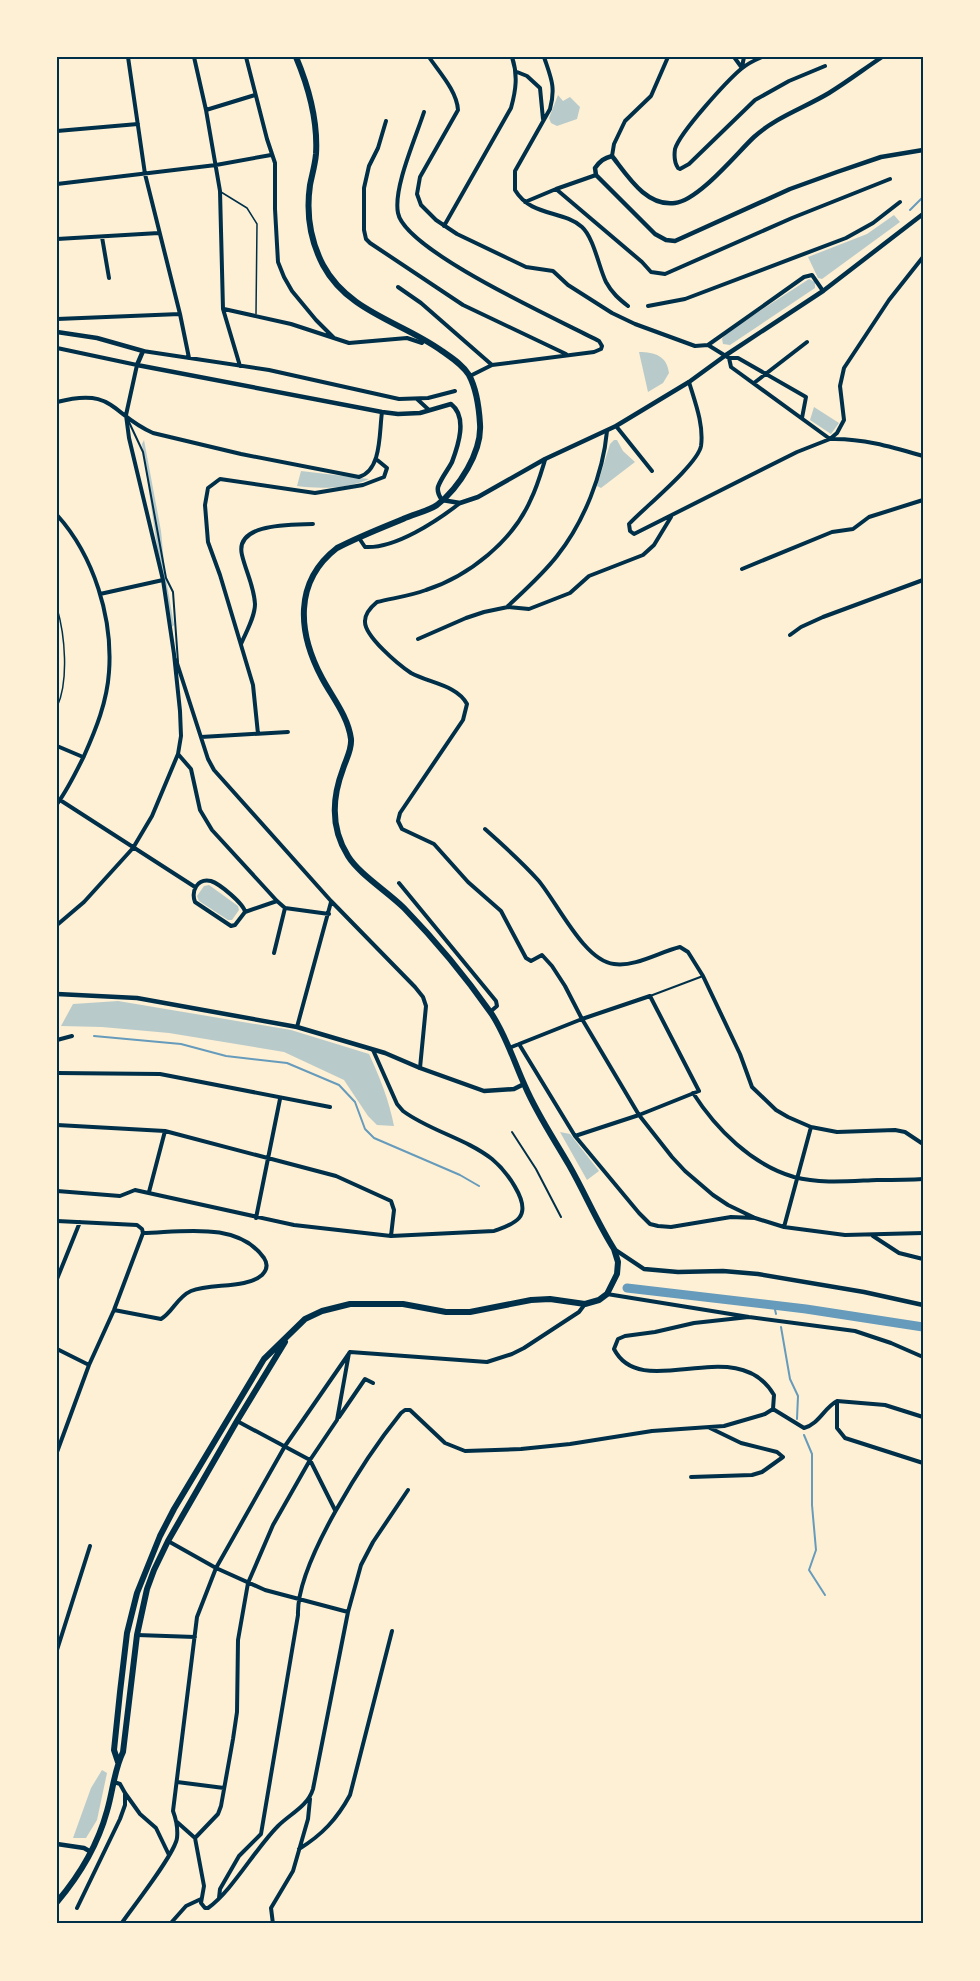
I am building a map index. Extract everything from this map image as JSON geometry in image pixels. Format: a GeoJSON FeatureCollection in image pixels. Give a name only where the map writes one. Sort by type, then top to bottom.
{"type":"FeatureCollection","features":[{"type":"Feature","properties":{"kind":"highway"},"geometry":{"type":"LineString","coordinates":[[118,1762],[114,1750],[127,1633],[137,1593],[160,1536],[187,1486],[209,1455],[264,1359],[305,1319],[322,1311],[350,1304],[403,1304],[454,1312],[470,1312],[500,1308],[531,1300],[550,1299],[585,1304],[599,1300],[608,1292],[617,1274],[618,1262],[614,1249],[524,1084],[519,1068],[490,1012],[428,933],[385,890],[358,868],[348,856],[337,831],[334,806],[336,793],[351,740],[344,716],[311,656],[303,619],[305,595],[316,567],[323,558],[337,548],[358,537],[435,506],[449,494],[475,456],[479,444],[480,428],[478,406],[469,376],[455,360],[424,339],[377,316],[351,298],[330,277],[318,254],[312,240],[308,205],[316,152],[315,127],[305,78],[296,57]]}},
{"type":"Feature","properties":{"kind":"highway"},"geometry":{"type":"LineString","coordinates":[[57,1902],[83,1866],[101,1831],[118,1762],[123,1752],[137,1635],[147,1589],[168,1541],[288,1336]]}},
{"type":"Feature","properties":{"kind":"highway"},"geometry":{"type":"LineString","coordinates":[[230,1417],[237,1421]]}},
{"type":"Feature","properties":{"kind":"highway"},"geometry":{"type":"LineString","coordinates":[[160,1536],[168,1541]]}},
{"type":"Feature","properties":{"kind":"highway"},"geometry":{"type":"LineString","coordinates":[[127,1633],[137,1635]]}},
{"type":"Feature","properties":{"kind":"street"},"geometry":{"type":"LineString","coordinates":[[129,57],[145,174],[189,358]]}},
{"type":"Feature","properties":{"kind":"street"},"geometry":{"type":"LineString","coordinates":[[194,57],[220,191],[223,309],[240,366]]}},
{"type":"Feature","properties":{"kind":"street"},"geometry":{"type":"LineString","coordinates":[[246,57],[275,163],[278,262],[292,291],[334,338]]}},
{"type":"Feature","properties":{"kind":"street"},"geometry":{"type":"LineString","coordinates":[[429,57],[453,93],[458,110],[420,177],[417,194],[421,205],[444,226],[526,267],[553,271],[568,285],[612,313],[642,327],[695,346],[708,345],[804,277],[812,275],[823,291]]}},
{"type":"Feature","properties":{"kind":"street"},"geometry":{"type":"LineString","coordinates":[[444,226],[511,108],[517,72],[512,57]]}},
{"type":"Feature","properties":{"kind":"street"},"geometry":{"type":"LineString","coordinates":[[544,57],[554,84],[550,109],[515,171],[514,190],[525,202],[581,226],[590,241],[612,293],[628,306]]}},
{"type":"Feature","properties":{"kind":"street"},"geometry":{"type":"LineString","coordinates":[[668,57],[651,96],[625,121],[614,144],[612,156],[633,182],[650,198],[673,204],[686,201],[699,191],[768,125],[828,93],[882,57]]}},
{"type":"Feature","properties":{"kind":"street"},"geometry":{"type":"LineString","coordinates":[[734,57],[742,68]]}},
{"type":"Feature","properties":{"kind":"street"},"geometry":{"type":"LineString","coordinates":[[742,68],[744,57]]}},
{"type":"Feature","properties":{"kind":"street"},"geometry":{"type":"LineString","coordinates":[[762,57],[742,68],[713,99],[678,144],[674,158],[678,168],[689,164],[755,100],[789,81],[825,66]]}},
{"type":"Feature","properties":{"kind":"street"},"geometry":{"type":"LineString","coordinates":[[517,72],[527,76],[540,88],[543,119]]}},
{"type":"Feature","properties":{"kind":"street"},"geometry":{"type":"LineString","coordinates":[[206,110],[255,95]]}},
{"type":"Feature","properties":{"kind":"street"},"geometry":{"type":"LineString","coordinates":[[424,112],[403,173],[397,201],[398,212],[404,226],[437,254],[477,278],[599,340],[602,346],[598,351],[492,365],[469,376]]}},
{"type":"Feature","properties":{"kind":"street"},"geometry":{"type":"LineString","coordinates":[[386,121],[378,148],[369,166],[364,188],[366,239],[463,305],[566,354]]}},
{"type":"Feature","properties":{"kind":"street"},"geometry":{"type":"LineString","coordinates":[[57,131],[138,124]]}},
{"type":"Feature","properties":{"kind":"street"},"geometry":{"type":"LineString","coordinates":[[612,156],[600,162],[595,168],[596,175],[655,234],[666,240],[675,241],[790,189],[881,158],[923,150]]}},
{"type":"Feature","properties":{"kind":"street"},"geometry":{"type":"LineString","coordinates":[[57,184],[216,165],[272,155]]}},
{"type":"Feature","properties":{"kind":"street"},"geometry":{"type":"LineString","coordinates":[[525,202],[596,175]]}},
{"type":"Feature","properties":{"kind":"street"},"geometry":{"type":"LineString","coordinates":[[556,189],[651,272],[665,274],[792,218],[890,179]]}},
{"type":"Feature","properties":{"kind":"street"},"geometry":{"type":"LineString","coordinates":[[648,306],[685,298],[846,238],[873,223],[900,202]]}},
{"type":"Feature","properties":{"kind":"street"},"geometry":{"type":"LineString","coordinates":[[358,537],[365,547],[396,540],[425,527],[460,503],[478,497],[545,459],[616,426],[689,382],[823,291],[923,214]]}},
{"type":"Feature","properties":{"kind":"street"},"geometry":{"type":"LineString","coordinates":[[57,239],[159,233]]}},
{"type":"Feature","properties":{"kind":"street"},"geometry":{"type":"LineString","coordinates":[[102,237],[110,278]]}},
{"type":"Feature","properties":{"kind":"street"},"geometry":{"type":"LineString","coordinates":[[830,439],[844,420],[840,386],[848,360],[889,300],[923,257]]}},
{"type":"Feature","properties":{"kind":"street"},"geometry":{"type":"LineString","coordinates":[[398,287],[421,303],[492,365]]}},
{"type":"Feature","properties":{"kind":"street"},"geometry":{"type":"LineString","coordinates":[[223,309],[291,324],[356,343],[407,338],[422,343],[424,339]]}},
{"type":"Feature","properties":{"kind":"street"},"geometry":{"type":"LineString","coordinates":[[57,319],[180,314]]}},
{"type":"Feature","properties":{"kind":"street"},"geometry":{"type":"LineString","coordinates":[[57,332],[97,338],[143,351],[295,375],[399,399],[428,398],[455,391]]}},
{"type":"Feature","properties":{"kind":"street"},"geometry":{"type":"LineString","coordinates":[[754,383],[807,342]]}},
{"type":"Feature","properties":{"kind":"street"},"geometry":{"type":"LineString","coordinates":[[708,345],[727,357],[738,358],[806,397],[802,418]]}},
{"type":"Feature","properties":{"kind":"street"},"geometry":{"type":"LineString","coordinates":[[57,348],[382,412],[398,414],[429,410],[451,404],[458,412],[460,432],[452,462],[438,488],[442,500],[460,503]]}},
{"type":"Feature","properties":{"kind":"street"},"geometry":{"type":"LineString","coordinates":[[57,925],[91,895],[133,848],[152,816],[178,754],[181,736],[174,654],[163,580],[129,438],[126,415],[137,365],[143,351]]}},
{"type":"Feature","properties":{"kind":"street"},"geometry":{"type":"LineString","coordinates":[[727,357],[731,367],[830,439]]}},
{"type":"Feature","properties":{"kind":"street"},"geometry":{"type":"LineString","coordinates":[[689,382],[701,431],[701,446],[698,455],[629,524],[630,531],[634,534],[797,452],[830,439],[872,442],[923,456]]}},
{"type":"Feature","properties":{"kind":"street"},"geometry":{"type":"LineString","coordinates":[[57,402],[89,396],[107,402],[142,428],[153,433],[241,454],[359,477],[369,472],[376,459],[382,412]]}},
{"type":"Feature","properties":{"kind":"street"},"geometry":{"type":"LineString","coordinates":[[416,398],[429,410]]}},
{"type":"Feature","properties":{"kind":"street"},"geometry":{"type":"LineString","coordinates":[[126,415],[142,452],[166,578],[174,592],[178,665]]}},
{"type":"Feature","properties":{"kind":"street"},"geometry":{"type":"LineString","coordinates":[[616,426],[652,471]]}},
{"type":"Feature","properties":{"kind":"street"},"geometry":{"type":"LineString","coordinates":[[508,607],[557,557],[576,528],[594,487],[606,444],[607,431]]}},
{"type":"Feature","properties":{"kind":"street"},"geometry":{"type":"LineString","coordinates":[[258,734],[253,686],[208,542],[205,505],[208,488],[220,479],[315,493],[337,490],[363,485],[384,477],[387,468],[376,459]]}},
{"type":"Feature","properties":{"kind":"street"},"geometry":{"type":"LineString","coordinates":[[545,459],[531,501],[520,519],[483,559],[464,572],[429,589],[409,596],[377,602],[371,607],[365,621],[366,628],[373,638],[399,664],[412,673],[463,696],[467,704],[463,720],[400,813],[399,826],[408,833],[434,844],[468,882],[501,911],[526,958],[531,961],[542,956],[548,960],[639,1114],[685,1171],[728,1205],[755,1218],[784,1227],[845,1235],[923,1233]]}},
{"type":"Feature","properties":{"kind":"street"},"geometry":{"type":"LineString","coordinates":[[742,569],[832,532],[853,529],[869,517],[923,500]]}},
{"type":"Feature","properties":{"kind":"street"},"geometry":{"type":"LineString","coordinates":[[57,515],[78,543],[100,594],[110,644],[109,674],[104,706],[95,733],[59,802],[195,887]]}},
{"type":"Feature","properties":{"kind":"street"},"geometry":{"type":"LineString","coordinates":[[418,639],[466,618],[508,607],[523,610],[540,606],[570,593],[589,576],[643,555],[654,545],[671,517]]}},
{"type":"Feature","properties":{"kind":"street"},"geometry":{"type":"LineString","coordinates":[[241,645],[255,607],[251,577],[242,554],[245,540],[256,530],[313,524]]}},
{"type":"Feature","properties":{"kind":"street"},"geometry":{"type":"LineString","coordinates":[[100,594],[163,580]]}},
{"type":"Feature","properties":{"kind":"street"},"geometry":{"type":"LineString","coordinates":[[790,635],[823,616],[923,580]]}},
{"type":"Feature","properties":{"kind":"street"},"geometry":{"type":"LineString","coordinates":[[174,654],[214,770],[332,901],[423,997],[426,1006],[420,1068]]}},
{"type":"Feature","properties":{"kind":"street"},"geometry":{"type":"LineString","coordinates":[[201,737],[288,732]]}},
{"type":"Feature","properties":{"kind":"street"},"geometry":{"type":"LineString","coordinates":[[57,746],[83,758]]}},
{"type":"Feature","properties":{"kind":"street"},"geometry":{"type":"LineString","coordinates":[[178,754],[191,769],[200,810],[212,830],[277,901],[285,908],[329,914]]}},
{"type":"Feature","properties":{"kind":"street"},"geometry":{"type":"LineString","coordinates":[[485,829],[538,880],[575,934],[600,959],[612,964],[623,964],[681,947],[688,952],[703,976],[740,1054],[752,1087],[776,1110],[788,1118],[811,1127],[837,1132],[895,1130],[905,1132],[923,1144]]}},
{"type":"Feature","properties":{"kind":"street"},"geometry":{"type":"LineString","coordinates":[[245,912],[242,904],[214,883],[204,882],[195,887],[193,891],[195,902],[227,925],[235,925],[245,912],[277,901]]}},
{"type":"Feature","properties":{"kind":"street"},"geometry":{"type":"LineString","coordinates":[[399,883],[496,1002],[497,1006],[490,1012]]}},
{"type":"Feature","properties":{"kind":"street"},"geometry":{"type":"LineString","coordinates":[[297,1027],[332,901]]}},
{"type":"Feature","properties":{"kind":"street"},"geometry":{"type":"LineString","coordinates":[[274,953],[285,908]]}},
{"type":"Feature","properties":{"kind":"street"},"geometry":{"type":"LineString","coordinates":[[509,1048],[703,976]]}},
{"type":"Feature","properties":{"kind":"street"},"geometry":{"type":"LineString","coordinates":[[57,994],[137,998],[297,1027],[385,1053],[484,1091],[514,1089],[524,1084]]}},
{"type":"Feature","properties":{"kind":"street"},"geometry":{"type":"LineString","coordinates":[[576,1136],[699,1090],[650,996]]}},
{"type":"Feature","properties":{"kind":"street"},"geometry":{"type":"LineString","coordinates":[[57,1040],[72,1036]]}},
{"type":"Feature","properties":{"kind":"street"},"geometry":{"type":"LineString","coordinates":[[519,1044],[576,1136],[650,1224],[671,1227],[731,1217],[755,1218]]}},
{"type":"Feature","properties":{"kind":"street"},"geometry":{"type":"LineString","coordinates":[[57,1191],[120,1196],[135,1190],[294,1225],[391,1236],[487,1232],[504,1227],[519,1218],[522,1205],[518,1192],[493,1160],[403,1111],[397,1104],[373,1050]]}},
{"type":"Feature","properties":{"kind":"street"},"geometry":{"type":"LineString","coordinates":[[57,1073],[159,1074],[330,1107]]}},
{"type":"Feature","properties":{"kind":"street"},"geometry":{"type":"LineString","coordinates":[[693,1093],[714,1121],[746,1151],[770,1168],[796,1178],[846,1182],[923,1179]]}},
{"type":"Feature","properties":{"kind":"street"},"geometry":{"type":"LineString","coordinates":[[256,1218],[280,1099]]}},
{"type":"Feature","properties":{"kind":"street"},"geometry":{"type":"LineString","coordinates":[[57,1125],[165,1131],[336,1176],[391,1201],[394,1210],[391,1236]]}},
{"type":"Feature","properties":{"kind":"street"},"geometry":{"type":"LineString","coordinates":[[784,1227],[811,1127]]}},
{"type":"Feature","properties":{"kind":"street"},"geometry":{"type":"LineString","coordinates":[[148,1192],[165,1131]]}},
{"type":"Feature","properties":{"kind":"street"},"geometry":{"type":"LineString","coordinates":[[512,1132],[536,1168],[561,1217]]}},
{"type":"Feature","properties":{"kind":"street"},"geometry":{"type":"LineString","coordinates":[[57,1221],[136,1225],[144,1233]]}},
{"type":"Feature","properties":{"kind":"street"},"geometry":{"type":"LineString","coordinates":[[57,1278],[80,1222]]}},
{"type":"Feature","properties":{"kind":"street"},"geometry":{"type":"LineString","coordinates":[[114,1310],[161,1319],[178,1300],[192,1291],[250,1280],[264,1273],[267,1268],[264,1258],[249,1242],[234,1235],[211,1232],[144,1233]]}},
{"type":"Feature","properties":{"kind":"street"},"geometry":{"type":"LineString","coordinates":[[57,1452],[89,1365],[114,1310],[144,1233]]}},
{"type":"Feature","properties":{"kind":"street"},"geometry":{"type":"LineString","coordinates":[[872,1235],[899,1253],[923,1259]]}},
{"type":"Feature","properties":{"kind":"street"},"geometry":{"type":"LineString","coordinates":[[614,1249],[644,1269],[758,1274],[864,1292],[923,1305]]}},
{"type":"Feature","properties":{"kind":"street"},"geometry":{"type":"LineString","coordinates":[[608,1292],[749,1317],[855,1331],[923,1357]]}},
{"type":"Feature","properties":{"kind":"street"},"geometry":{"type":"LineString","coordinates":[[350,1352],[487,1362],[524,1348],[579,1312],[585,1304]]}},
{"type":"Feature","properties":{"kind":"street"},"geometry":{"type":"LineString","coordinates":[[219,1898],[220,1889],[238,1856],[261,1834],[298,1615],[297,1600],[314,1554],[336,1510],[397,1418],[405,1410],[410,1410],[445,1443],[465,1451],[521,1449],[652,1431],[709,1428],[734,1424],[773,1409],[775,1402],[771,1390],[759,1378],[748,1372],[728,1367],[638,1370],[624,1363],[614,1349],[618,1340],[624,1336],[694,1323],[749,1317]]}},
{"type":"Feature","properties":{"kind":"street"},"geometry":{"type":"LineString","coordinates":[[57,1349],[89,1365]]}},
{"type":"Feature","properties":{"kind":"street"},"geometry":{"type":"LineString","coordinates":[[337,1420],[350,1352]]}},
{"type":"Feature","properties":{"kind":"street"},"geometry":{"type":"LineString","coordinates":[[121,1924],[169,1855],[177,1838],[173,1811],[197,1617],[216,1568],[285,1446],[350,1352]]}},
{"type":"Feature","properties":{"kind":"street"},"geometry":{"type":"LineString","coordinates":[[195,1838],[218,1814],[224,1788],[237,1712],[238,1640],[248,1583],[273,1525],[310,1460],[365,1379],[373,1383]]}},
{"type":"Feature","properties":{"kind":"street"},"geometry":{"type":"LineString","coordinates":[[773,1409],[804,1428],[813,1424],[830,1404],[837,1401],[885,1406],[923,1417]]}},
{"type":"Feature","properties":{"kind":"street"},"geometry":{"type":"LineString","coordinates":[[837,1401],[837,1428],[845,1438],[923,1463]]}},
{"type":"Feature","properties":{"kind":"street"},"geometry":{"type":"LineString","coordinates":[[237,1421],[310,1460],[336,1510]]}},
{"type":"Feature","properties":{"kind":"street"},"geometry":{"type":"LineString","coordinates":[[691,1477],[752,1475],[762,1472],[783,1457],[777,1452],[741,1443],[709,1428]]}},
{"type":"Feature","properties":{"kind":"street"},"geometry":{"type":"LineString","coordinates":[[273,1924],[271,1908],[293,1871],[308,1819],[310,1798],[348,1612],[361,1565],[373,1542],[408,1490]]}},
{"type":"Feature","properties":{"kind":"street"},"geometry":{"type":"LineString","coordinates":[[168,1541],[248,1583],[297,1600],[348,1612]]}},
{"type":"Feature","properties":{"kind":"street"},"geometry":{"type":"LineString","coordinates":[[57,1650],[90,1546]]}},
{"type":"Feature","properties":{"kind":"street"},"geometry":{"type":"LineString","coordinates":[[299,1849],[330,1825],[342,1811],[350,1795],[392,1631]]}},
{"type":"Feature","properties":{"kind":"street"},"geometry":{"type":"LineString","coordinates":[[137,1635],[195,1637]]}},
{"type":"Feature","properties":{"kind":"street"},"geometry":{"type":"LineString","coordinates":[[114,1782],[120,1784],[140,1814],[156,1828],[169,1855]]}},
{"type":"Feature","properties":{"kind":"street"},"geometry":{"type":"LineString","coordinates":[[177,1782],[224,1788]]}},
{"type":"Feature","properties":{"kind":"street"},"geometry":{"type":"LineString","coordinates":[[77,1908],[120,1819],[125,1805],[125,1793]]}},
{"type":"Feature","properties":{"kind":"street"},"geometry":{"type":"LineString","coordinates":[[176,1821],[195,1838],[204,1886],[203,1906],[208,1908],[219,1898],[278,1826],[310,1798]]}},
{"type":"Feature","properties":{"kind":"street"},"geometry":{"type":"LineString","coordinates":[[57,1844],[84,1848],[91,1852]]}},
{"type":"Feature","properties":{"kind":"street"},"geometry":{"type":"LineString","coordinates":[[170,1924],[186,1906],[202,1898]]}},
{"type":"Feature","properties":{"kind":"lane"},"geometry":{"type":"LineString","coordinates":[[220,191],[247,208],[256,224],[256,316]]}},
{"type":"Feature","properties":{"kind":"lane"},"geometry":{"type":"LineString","coordinates":[[57,608],[62,624],[64,666],[57,707]]}},
{"type":"Feature","properties":{"kind":"shaded area"},"geometry":{"type":"Polygon","coordinates":[[[558,95],[563,101],[570,97],[580,107],[577,119],[557,126],[551,123],[549,118],[558,95]]]}},
{"type":"Feature","properties":{"kind":"shaded area"},"geometry":{"type":"Polygon","coordinates":[[[894,215],[900,222],[822,279],[818,278],[808,257],[867,234],[894,215]]]}},
{"type":"Feature","properties":{"kind":"shaded area"},"geometry":{"type":"Polygon","coordinates":[[[809,279],[815,282],[815,288],[730,345],[723,344],[722,339],[726,333],[809,279]]]}},
{"type":"Feature","properties":{"kind":"shaded area"},"geometry":{"type":"Polygon","coordinates":[[[639,352],[659,356],[668,367],[669,373],[663,383],[648,392],[639,352]]]}},
{"type":"Feature","properties":{"kind":"shaded area"},"geometry":{"type":"Polygon","coordinates":[[[814,407],[839,423],[831,434],[810,420],[814,407]]]}},
{"type":"Feature","properties":{"kind":"shaded area"},"geometry":{"type":"Polygon","coordinates":[[[144,440],[161,531],[174,625],[172,627],[157,546],[142,444],[144,440]]]}},
{"type":"Feature","properties":{"kind":"shaded area"},"geometry":{"type":"Polygon","coordinates":[[[617,440],[623,451],[635,462],[601,488],[597,486],[610,444],[617,440]]]}},
{"type":"Feature","properties":{"kind":"shaded area"},"geometry":{"type":"Polygon","coordinates":[[[301,471],[369,479],[352,485],[333,487],[297,486],[301,471]]]}},
{"type":"Feature","properties":{"kind":"shaded area"},"geometry":{"type":"Polygon","coordinates":[[[209,885],[238,906],[239,910],[232,920],[228,920],[199,901],[197,896],[204,886],[209,885]]]}},
{"type":"Feature","properties":{"kind":"shaded area"},"geometry":{"type":"Polygon","coordinates":[[[118,1001],[291,1030],[369,1054],[384,1089],[394,1126],[377,1125],[368,1116],[344,1080],[284,1052],[169,1033],[61,1026],[73,1004],[118,1001]]]}},
{"type":"Feature","properties":{"kind":"shaded area"},"geometry":{"type":"Polygon","coordinates":[[[560,1132],[570,1134],[599,1171],[587,1180],[560,1132]]]}},
{"type":"Feature","properties":{"kind":"shaded area"},"geometry":{"type":"Polygon","coordinates":[[[102,1770],[107,1773],[97,1820],[86,1838],[73,1838],[91,1788],[102,1770]]]}},
{"type":"Feature","properties":{"kind":"waterway"},"geometry":{"type":"LineString","coordinates":[[910,210],[923,197]]}},
{"type":"Feature","properties":{"kind":"waterway"},"geometry":{"type":"LineString","coordinates":[[94,1036],[181,1044],[226,1056],[287,1063],[339,1085],[355,1102],[365,1129],[374,1138],[460,1175],[479,1186]]}},
{"type":"Feature","properties":{"kind":"waterway"},"geometry":{"type":"LineString","coordinates":[[627,1288],[806,1309],[923,1327]]}},
{"type":"Feature","properties":{"kind":"waterway"},"geometry":{"type":"LineString","coordinates":[[774,1305],[776,1314]]}},
{"type":"Feature","properties":{"kind":"waterway"},"geometry":{"type":"LineString","coordinates":[[781,1327],[790,1379],[798,1396],[797,1419]]}},
{"type":"Feature","properties":{"kind":"waterway"},"geometry":{"type":"LineString","coordinates":[[804,1435],[812,1454],[812,1505],[816,1550],[809,1570],[825,1595]]}}]}
